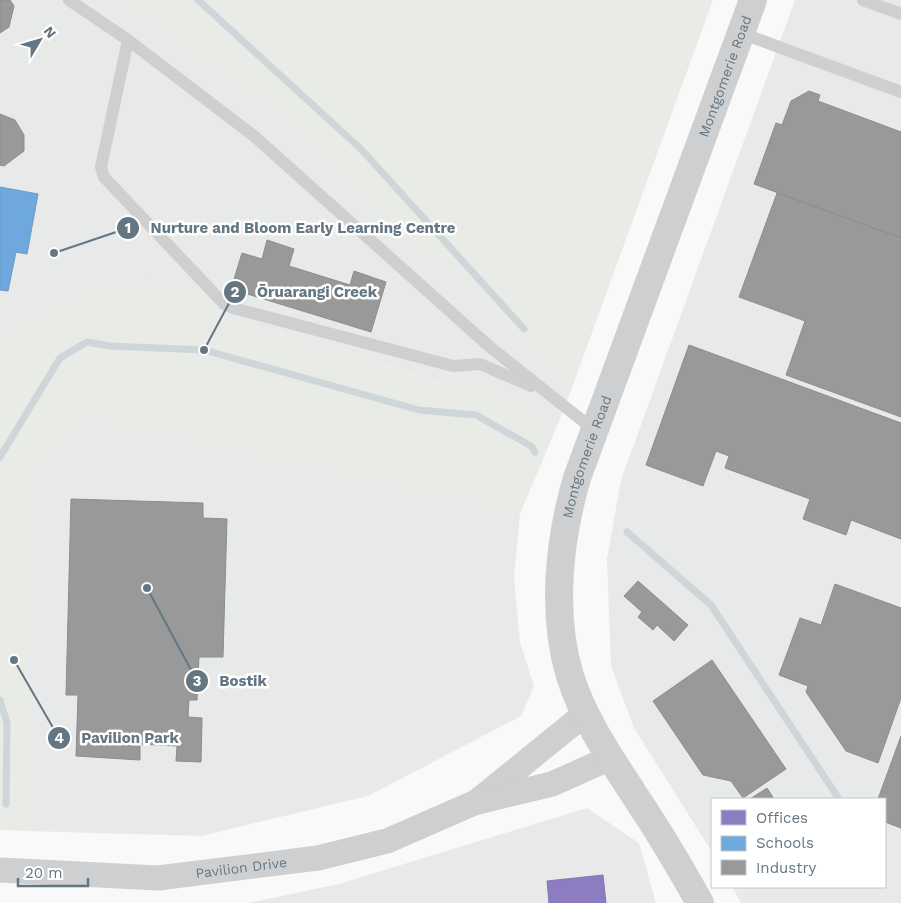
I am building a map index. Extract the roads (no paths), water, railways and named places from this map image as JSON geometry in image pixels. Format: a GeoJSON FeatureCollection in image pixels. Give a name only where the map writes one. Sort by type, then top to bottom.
{"type":"FeatureCollection","features":[{"type":"Feature","properties":{"kind":"street","name":"Montgomerie Road"},"geometry":{"type":"LineString","coordinates":[[700,903],[664,841],[610,758],[586,714],[569,669],[561,613],[559,580],[567,512],[593,429],[753,0]]}},
{"type":"Feature","properties":{"kind":"street","name":"Pavilion Drive"},"geometry":{"type":"LineString","coordinates":[[474,803],[586,714]]}},
{"type":"Feature","properties":{"kind":"street","name":"Pavilion Drive"},"geometry":{"type":"LineString","coordinates":[[0,870],[158,878],[318,858],[387,841],[474,803],[552,784],[610,758]]}},
{"type":"Feature","properties":{"kind":"lane"},"geometry":{"type":"LineString","coordinates":[[69,0],[128,40],[254,136],[490,347],[593,429]]}},
{"type":"Feature","properties":{"kind":"lane"},"geometry":{"type":"LineString","coordinates":[[863,0],[901,14]]}},
{"type":"Feature","properties":{"kind":"lane"},"geometry":{"type":"LineString","coordinates":[[741,34],[901,92]]}},
{"type":"Feature","properties":{"kind":"lane"},"geometry":{"type":"LineString","coordinates":[[128,40],[101,167],[104,177],[224,304],[233,308],[454,366],[480,364],[549,394]]}},
{"type":"Feature","properties":{"kind":"waterway"},"geometry":{"type":"LineString","coordinates":[[198,0],[361,149],[524,329]]}},
{"type":"Feature","properties":{"kind":"waterway"},"geometry":{"type":"LineString","coordinates":[[0,457],[60,358],[87,342],[110,346],[204,350],[419,410],[476,415],[531,446],[535,452]]}},
{"type":"Feature","properties":{"kind":"waterway"},"geometry":{"type":"LineString","coordinates":[[627,532],[711,605],[838,798]]}},
{"type":"Feature","properties":{"kind":"waterway"},"geometry":{"type":"LineString","coordinates":[[0,700],[7,723],[6,804]]}},
{"type":"Feature","properties":{"kind":"place","name":"Nurture and Bloom Early Learning Centre"},"geometry":{"type":"Point","coordinates":[54,253]}},
{"type":"Feature","properties":{"kind":"place","name":"Ōruarangi Creek"},"geometry":{"type":"Point","coordinates":[204,350]}},
{"type":"Feature","properties":{"kind":"place","name":"Bostik"},"geometry":{"type":"Point","coordinates":[147,588]}},
{"type":"Feature","properties":{"kind":"place","name":"Pavilion Park"},"geometry":{"type":"Point","coordinates":[14,660]}}]}
